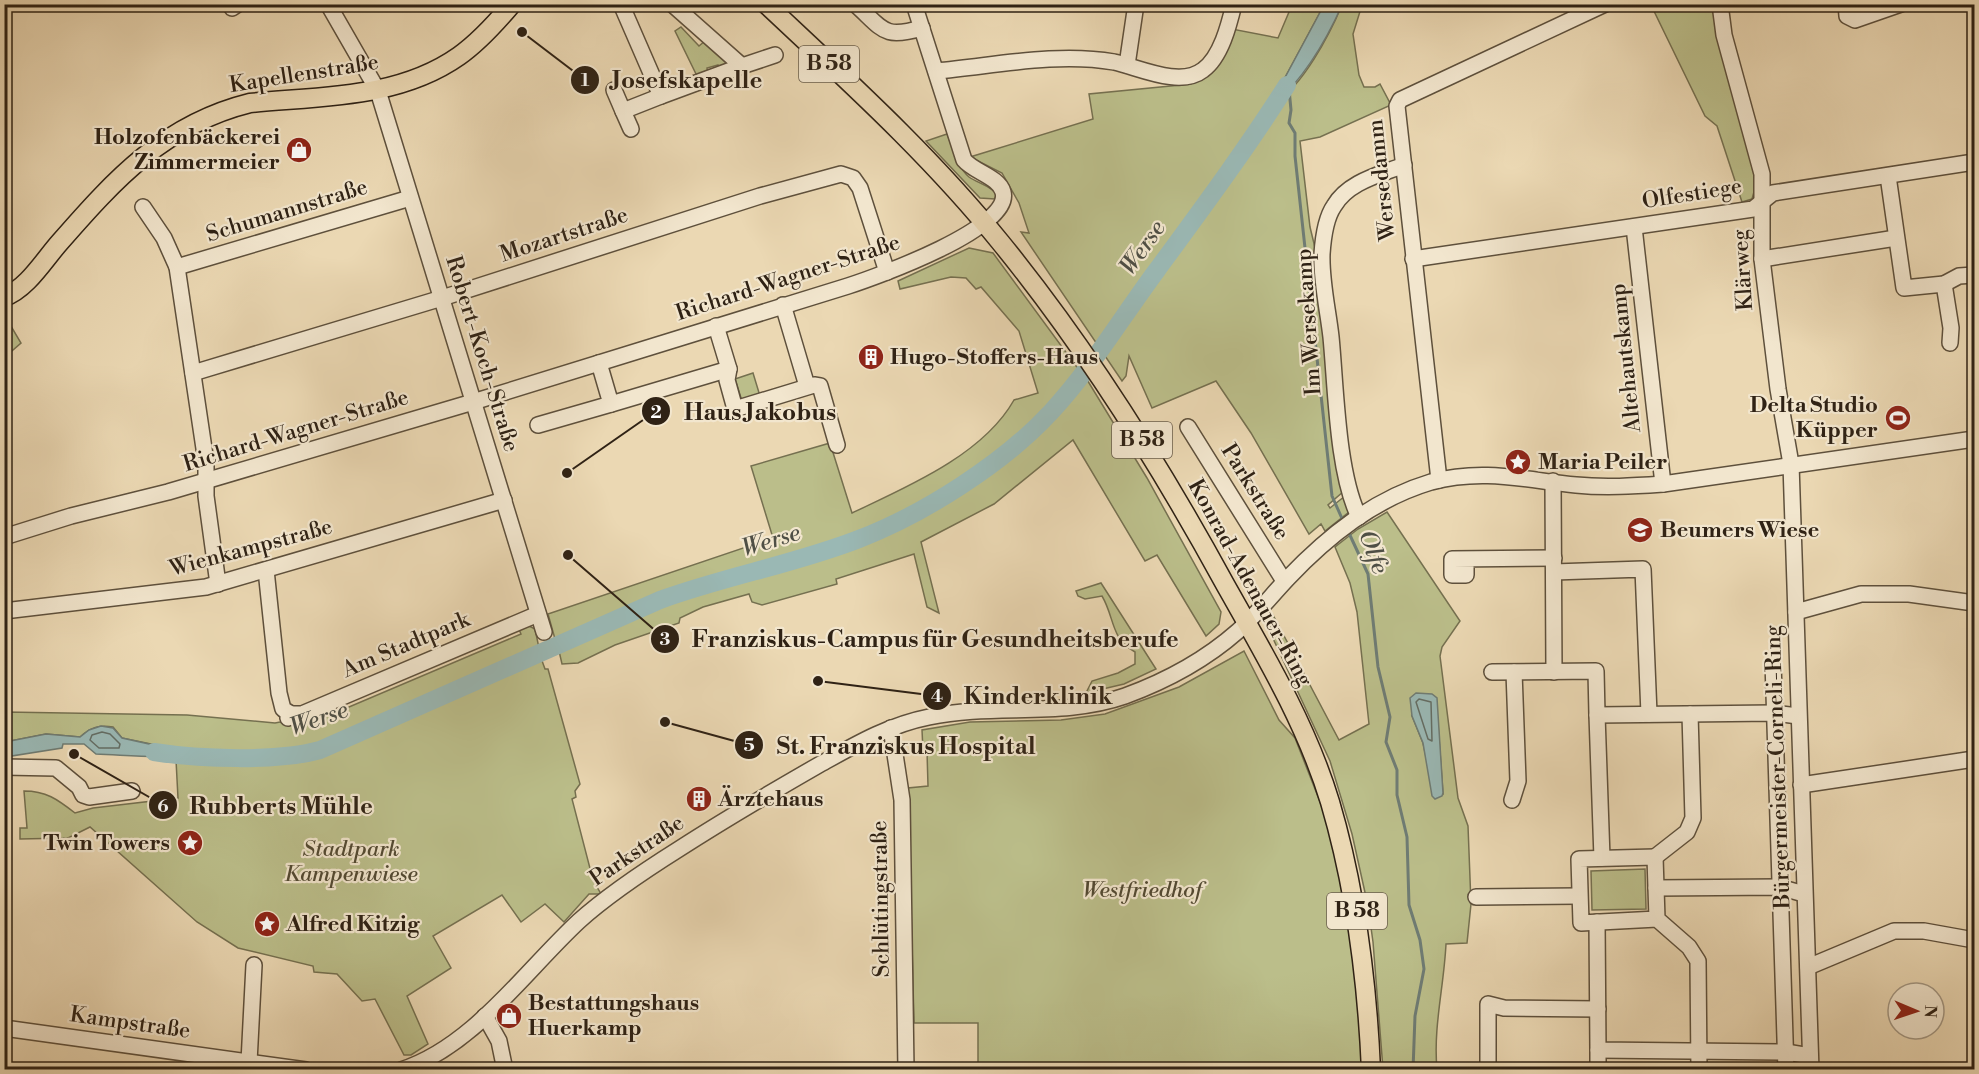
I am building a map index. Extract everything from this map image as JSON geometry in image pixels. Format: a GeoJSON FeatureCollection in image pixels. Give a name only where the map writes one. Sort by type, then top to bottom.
{"type":"FeatureCollection","features":[{"type":"Feature","properties":{"kind":"main road","name":"Kapellenstraße"},"geometry":{"type":"LineString","coordinates":[[4,297],[25,282],[119,178],[161,142],[185,127],[230,108],[250,103],[378,91],[426,74],[458,57],[473,45],[512,4]]}},
{"type":"Feature","properties":{"kind":"main road","name":"Konrad-Adenauer-Ring"},"geometry":{"type":"LineString","coordinates":[[766,4],[912,144],[984,223],[1103,378],[1180,503],[1247,623],[1314,757],[1337,826],[1349,873],[1361,941],[1371,1070]]}},
{"type":"Feature","properties":{"kind":"street"},"geometry":{"type":"LineString","coordinates":[[230,4],[232,8],[238,4]]}},
{"type":"Feature","properties":{"kind":"street","name":"Robert-Koch-Straße"},"geometry":{"type":"LineString","coordinates":[[328,4],[378,91],[544,632]]}},
{"type":"Feature","properties":{"kind":"street"},"geometry":{"type":"LineString","coordinates":[[621,4],[661,96]]}},
{"type":"Feature","properties":{"kind":"street"},"geometry":{"type":"LineString","coordinates":[[672,4],[742,66]]}},
{"type":"Feature","properties":{"kind":"street"},"geometry":{"type":"LineString","coordinates":[[855,4],[886,32],[898,35],[922,28]]}},
{"type":"Feature","properties":{"kind":"street"},"geometry":{"type":"LineString","coordinates":[[914,4],[964,160],[976,171],[998,184],[1003,192],[1001,207],[984,223]]}},
{"type":"Feature","properties":{"kind":"street"},"geometry":{"type":"LineString","coordinates":[[1126,65],[1136,4]]}},
{"type":"Feature","properties":{"kind":"street"},"geometry":{"type":"LineString","coordinates":[[936,71],[1080,58],[1126,65],[1156,76],[1202,72],[1214,58],[1234,4]]}},
{"type":"Feature","properties":{"kind":"street","name":"Wersedamm"},"geometry":{"type":"LineString","coordinates":[[1439,480],[1397,106],[1400,100],[1605,4]]}},
{"type":"Feature","properties":{"kind":"street","name":"Klärweg"},"geometry":{"type":"LineString","coordinates":[[1720,4],[1724,35],[1762,174],[1762,259],[1778,389],[1791,464]]}},
{"type":"Feature","properties":{"kind":"street"},"geometry":{"type":"LineString","coordinates":[[1846,4],[1847,16],[1855,20],[1901,4]]}},
{"type":"Feature","properties":{"kind":"street"},"geometry":{"type":"LineString","coordinates":[[623,111],[775,55]]}},
{"type":"Feature","properties":{"kind":"street"},"geometry":{"type":"LineString","coordinates":[[614,90],[631,129]]}},
{"type":"Feature","properties":{"kind":"street","name":"Olfestiege"},"geometry":{"type":"LineString","coordinates":[[1413,260],[1753,209],[1773,193],[1974,162]]}},
{"type":"Feature","properties":{"kind":"street","name":"Im Wersekamp"},"geometry":{"type":"LineString","coordinates":[[1350,523],[1322,256],[1326,226],[1332,208],[1341,195],[1359,183],[1404,165]]}},
{"type":"Feature","properties":{"kind":"street","name":"Mozartstraße"},"geometry":{"type":"LineString","coordinates":[[193,373],[442,298],[760,196],[841,174],[853,178],[860,188],[887,272]]}},
{"type":"Feature","properties":{"kind":"street"},"geometry":{"type":"LineString","coordinates":[[1888,176],[1904,288],[1944,284],[1959,276],[1974,275]]}},
{"type":"Feature","properties":{"kind":"street","name":"Schumannstraße"},"geometry":{"type":"LineString","coordinates":[[177,267],[410,198]]}},
{"type":"Feature","properties":{"kind":"street"},"geometry":{"type":"LineString","coordinates":[[143,207],[164,238],[177,267],[206,462],[206,481],[218,584]]}},
{"type":"Feature","properties":{"kind":"street","name":"Richard-Wagner-Straße"},"geometry":{"type":"LineString","coordinates":[[4,537],[206,481],[473,402],[887,272],[956,240],[984,223]]}},
{"type":"Feature","properties":{"kind":"street","name":"Altehautskamp"},"geometry":{"type":"LineString","coordinates":[[1634,226],[1663,484]]}},
{"type":"Feature","properties":{"kind":"street"},"geometry":{"type":"LineString","coordinates":[[1762,259],[1896,238]]}},
{"type":"Feature","properties":{"kind":"street"},"geometry":{"type":"LineString","coordinates":[[1944,284],[1951,328],[1950,343]]}},
{"type":"Feature","properties":{"kind":"street"},"geometry":{"type":"LineString","coordinates":[[783,305],[807,386]]}},
{"type":"Feature","properties":{"kind":"street"},"geometry":{"type":"LineString","coordinates":[[716,326],[729,369],[727,380],[735,409],[816,384],[821,388],[837,445]]}},
{"type":"Feature","properties":{"kind":"street"},"geometry":{"type":"LineString","coordinates":[[599,363],[611,404]]}},
{"type":"Feature","properties":{"kind":"street"},"geometry":{"type":"LineString","coordinates":[[538,426],[729,369]]}},
{"type":"Feature","properties":{"kind":"street","name":"Parkstraße"},"geometry":{"type":"LineString","coordinates":[[1188,427],[1284,581]]}},
{"type":"Feature","properties":{"kind":"street","name":"Parkstraße"},"geometry":{"type":"LineString","coordinates":[[401,1070],[429,1058],[485,1016],[576,924],[613,893],[677,850],[781,786],[864,739],[921,718],[955,712],[1059,709],[1114,699],[1175,676],[1204,657],[1247,623],[1284,581],[1350,523],[1395,496],[1439,480],[1474,475],[1514,475],[1553,481],[1620,486],[1663,484],[1974,439]]}},
{"type":"Feature","properties":{"kind":"street","name":"Bürgermeister-Corneli-Ring"},"geometry":{"type":"LineString","coordinates":[[1791,464],[1810,1057]]}},
{"type":"Feature","properties":{"kind":"street"},"geometry":{"type":"LineString","coordinates":[[1553,481],[1554,672]]}},
{"type":"Feature","properties":{"kind":"street","name":"Wienkampstraße"},"geometry":{"type":"LineString","coordinates":[[4,611],[165,594],[218,584],[504,500]]}},
{"type":"Feature","properties":{"kind":"street"},"geometry":{"type":"LineString","coordinates":[[1466,559],[1643,569],[1650,714]]}},
{"type":"Feature","properties":{"kind":"street","name":"Am Stadtpark"},"geometry":{"type":"LineString","coordinates":[[266,570],[279,693],[283,709],[290,716],[302,714],[538,614]]}},
{"type":"Feature","properties":{"kind":"street"},"geometry":{"type":"LineString","coordinates":[[1796,612],[1861,594],[1909,594],[1974,603]]}},
{"type":"Feature","properties":{"kind":"street","name":"Bürgermeister-Corneli-Ring"},"geometry":{"type":"LineString","coordinates":[[1773,662],[1786,1070]]}},
{"type":"Feature","properties":{"kind":"street"},"geometry":{"type":"LineString","coordinates":[[1492,672],[1596,671],[1602,858]]}},
{"type":"Feature","properties":{"kind":"street"},"geometry":{"type":"LineString","coordinates":[[1512,800],[1518,780],[1514,672]]}},
{"type":"Feature","properties":{"kind":"street"},"geometry":{"type":"LineString","coordinates":[[1597,715],[1774,712],[1798,716]]}},
{"type":"Feature","properties":{"kind":"street"},"geometry":{"type":"LineString","coordinates":[[1690,714],[1693,818],[1687,832],[1655,856],[1579,859],[1579,896],[1581,923],[1657,919],[1689,947],[1698,961],[1699,1070]]}},
{"type":"Feature","properties":{"kind":"street","name":"Schlütingstraße"},"geometry":{"type":"LineString","coordinates":[[891,728],[902,800],[906,1070]]}},
{"type":"Feature","properties":{"kind":"street"},"geometry":{"type":"LineString","coordinates":[[1801,784],[1974,759]]}},
{"type":"Feature","properties":{"kind":"street"},"geometry":{"type":"LineString","coordinates":[[4,767],[56,768],[79,787],[83,795],[89,797],[132,791]]}},
{"type":"Feature","properties":{"kind":"street"},"geometry":{"type":"LineString","coordinates":[[1655,856],[1657,919]]}},
{"type":"Feature","properties":{"kind":"street"},"geometry":{"type":"LineString","coordinates":[[1779,888],[1803,877]]}},
{"type":"Feature","properties":{"kind":"street"},"geometry":{"type":"LineString","coordinates":[[1656,888],[1779,888],[1804,894]]}},
{"type":"Feature","properties":{"kind":"street"},"geometry":{"type":"LineString","coordinates":[[1476,897],[1579,896]]}},
{"type":"Feature","properties":{"kind":"street"},"geometry":{"type":"LineString","coordinates":[[1597,922],[1598,1070]]}},
{"type":"Feature","properties":{"kind":"street"},"geometry":{"type":"LineString","coordinates":[[1808,967],[1894,930],[1924,931],[1974,940]]}},
{"type":"Feature","properties":{"kind":"street"},"geometry":{"type":"LineString","coordinates":[[241,1064],[254,965]]}},
{"type":"Feature","properties":{"kind":"street"},"geometry":{"type":"LineString","coordinates":[[1488,1070],[1488,1004],[1504,1008],[1598,1009]]}},
{"type":"Feature","properties":{"kind":"street"},"geometry":{"type":"LineString","coordinates":[[485,1016],[499,1041],[505,1070]]}},
{"type":"Feature","properties":{"kind":"street","name":"Kampstraße"},"geometry":{"type":"LineString","coordinates":[[4,1029],[241,1064],[306,1070]]}},
{"type":"Feature","properties":{"kind":"street"},"geometry":{"type":"LineString","coordinates":[[1598,1050],[1786,1052],[1796,1046],[1810,1057]]}},
{"type":"Feature","properties":{"kind":"green space"},"geometry":{"type":"Polygon","coordinates":[[[1292,5],[1324,5],[1281,85],[1275,103],[1295,84],[1314,59],[1342,5],[1362,5],[1353,34],[1359,75],[1364,87],[1375,87],[1380,84],[1391,105],[1320,137],[1300,141],[1310,227],[1317,256],[1344,491],[1328,505],[1330,508],[1345,496],[1349,512],[1325,531],[1321,524],[1309,534],[1251,433],[1216,381],[1152,408],[1129,356],[1126,376],[1122,381],[1021,232],[1029,233],[1019,203],[1002,173],[970,157],[1093,119],[1089,94],[1191,84],[1210,72],[1232,29],[1278,38],[1292,5]]]}},
{"type":"Feature","properties":{"kind":"green space"},"geometry":{"type":"Polygon","coordinates":[[[1651,5],[1716,5],[1759,174],[1752,199],[1742,202],[1717,126],[1705,116],[1651,5]]]}},
{"type":"Feature","properties":{"kind":"green space"},"geometry":{"type":"Polygon","coordinates":[[[681,27],[699,46],[706,40],[728,62],[726,68],[719,69],[718,65],[707,68],[708,74],[698,78],[675,31],[681,27]]]}},
{"type":"Feature","properties":{"kind":"green space"},"geometry":{"type":"Polygon","coordinates":[[[947,134],[958,163],[965,173],[992,189],[997,195],[995,199],[980,198],[926,141],[947,134]]]}},
{"type":"Feature","properties":{"kind":"green space"},"geometry":{"type":"Polygon","coordinates":[[[969,248],[993,253],[1079,370],[1048,409],[1027,430],[989,462],[930,501],[858,535],[712,578],[555,639],[548,614],[773,538],[751,466],[830,443],[852,513],[919,480],[964,453],[1000,420],[1014,400],[1038,393],[1019,331],[981,287],[976,289],[966,278],[951,277],[900,289],[898,281],[969,248]]]}},
{"type":"Feature","properties":{"kind":"green space"},"geometry":{"type":"Polygon","coordinates":[[[4,317],[21,343],[5,357],[4,317]]]}},
{"type":"Feature","properties":{"kind":"green space"},"geometry":{"type":"Polygon","coordinates":[[[753,373],[760,396],[742,401],[735,379],[753,373]]]}},
{"type":"Feature","properties":{"kind":"green space"},"geometry":{"type":"Polygon","coordinates":[[[1086,378],[1147,478],[1221,612],[1219,624],[1206,636],[1157,555],[1145,561],[1073,440],[994,504],[921,542],[939,613],[927,607],[914,554],[836,579],[837,584],[762,605],[752,602],[749,594],[703,607],[680,618],[679,623],[615,645],[578,663],[562,664],[559,651],[673,599],[732,579],[843,550],[926,512],[956,494],[1011,453],[1062,405],[1086,378]]]}},
{"type":"Feature","properties":{"kind":"green space"},"geometry":{"type":"Polygon","coordinates":[[[1387,512],[1460,621],[1442,647],[1440,656],[1458,798],[1468,826],[1471,904],[1467,943],[1446,944],[1436,1038],[1437,1069],[1383,1069],[1373,942],[1368,906],[1352,834],[1330,761],[1270,632],[1273,615],[1339,740],[1369,724],[1357,612],[1350,583],[1335,547],[1358,529],[1387,512]],[[1412,716],[1423,743],[1430,775],[1443,793],[1438,724],[1412,716]]]}},
{"type":"Feature","properties":{"kind":"green space"},"geometry":{"type":"Polygon","coordinates":[[[1101,583],[1156,669],[1124,684],[1086,693],[1092,681],[1118,673],[1135,664],[1135,652],[1117,634],[1102,596],[1085,599],[1078,596],[1076,591],[1101,583]]]}},
{"type":"Feature","properties":{"kind":"green space"},"geometry":{"type":"Polygon","coordinates":[[[525,624],[535,629],[539,648],[302,750],[270,752],[175,749],[122,738],[113,727],[103,726],[92,729],[80,737],[46,734],[5,742],[5,712],[187,715],[275,723],[306,717],[309,724],[521,634],[518,627],[525,624]]]}},
{"type":"Feature","properties":{"kind":"green space","name":"Westfriedhof"},"geometry":{"type":"Polygon","coordinates":[[[1244,651],[1279,720],[1295,738],[1324,812],[1349,905],[1363,1069],[978,1069],[978,1023],[914,1023],[908,788],[928,786],[927,751],[923,751],[922,730],[970,722],[1061,720],[1105,714],[1179,687],[1244,651]]]}},
{"type":"Feature","properties":{"kind":"green space","name":"Stadtpark Kampenwiese"},"geometry":{"type":"Polygon","coordinates":[[[541,658],[545,669],[548,669],[580,784],[575,791],[576,797],[572,799],[593,880],[601,894],[589,894],[564,922],[545,904],[521,922],[502,895],[433,936],[451,968],[407,996],[428,1044],[411,1055],[404,1055],[375,999],[362,1001],[337,974],[314,972],[313,966],[238,948],[197,922],[90,827],[68,838],[20,839],[20,828],[27,828],[24,791],[39,792],[51,797],[75,813],[93,808],[178,798],[176,760],[268,763],[322,756],[541,658]]]}},
{"type":"Feature","properties":{"kind":"green space"},"geometry":{"type":"Polygon","coordinates":[[[1645,869],[1646,909],[1592,910],[1591,871],[1645,869]]]}},
{"type":"Feature","properties":{"kind":"water"},"geometry":{"type":"Polygon","coordinates":[[[1324,5],[1342,5],[1313,58],[1295,83],[1274,105],[1281,85],[1324,5]]]}},
{"type":"Feature","properties":{"kind":"water"},"geometry":{"type":"Polygon","coordinates":[[[1416,693],[1432,694],[1437,698],[1443,793],[1435,799],[1432,796],[1423,743],[1412,716],[1410,698],[1416,693]]]}},
{"type":"Feature","properties":{"kind":"water"},"geometry":{"type":"Polygon","coordinates":[[[101,726],[113,728],[122,738],[149,744],[178,756],[96,754],[84,744],[63,744],[62,748],[5,757],[5,742],[46,734],[80,737],[89,730],[101,726]]]}},
{"type":"Feature","properties":{"kind":"waterway","name":"Werse"},"geometry":{"type":"LineString","coordinates":[[154,752],[193,756],[261,758],[320,750],[660,600],[835,548],[910,516],[936,501],[1010,450],[1032,431],[1066,395],[1224,179],[1287,85]]}},
{"type":"Feature","properties":{"kind":"waterway","name":"Olfe"},"geometry":{"type":"LineString","coordinates":[[1289,89],[1291,110],[1289,123],[1295,133],[1295,156],[1332,496],[1344,523]]}},
{"type":"Feature","properties":{"kind":"waterway","name":"Olfe"},"geometry":{"type":"LineString","coordinates":[[1348,531],[1368,574],[1378,667],[1390,717],[1386,742],[1397,770],[1397,795],[1407,837],[1409,905],[1420,940],[1424,969],[1415,1016],[1413,1070]]}},
{"type":"Feature","properties":{"kind":"place","name":"Josefskapelle"},"geometry":{"type":"Point","coordinates":[522,32]}},
{"type":"Feature","properties":{"kind":"place","name":"Holzofenbäckerei Zimmermeier"},"geometry":{"type":"Point","coordinates":[299,150]}},
{"type":"Feature","properties":{"kind":"place","name":"Hugo-Stoffers-Haus"},"geometry":{"type":"Point","coordinates":[871,357]}},
{"type":"Feature","properties":{"kind":"place","name":"Delta Studio Küpper"},"geometry":{"type":"Point","coordinates":[1898,418]}},
{"type":"Feature","properties":{"kind":"place","name":"Maria Peiler"},"geometry":{"type":"Point","coordinates":[1518,462]}},
{"type":"Feature","properties":{"kind":"place","name":"Haus Jakobus"},"geometry":{"type":"Point","coordinates":[567,473]}},
{"type":"Feature","properties":{"kind":"place","name":"Beumers Wiese"},"geometry":{"type":"Point","coordinates":[1640,530]}},
{"type":"Feature","properties":{"kind":"place","name":"Franziskus-Campus für Gesundheitsberufe"},"geometry":{"type":"Point","coordinates":[568,555]}},
{"type":"Feature","properties":{"kind":"place","name":"Kinderklinik"},"geometry":{"type":"Point","coordinates":[818,681]}},
{"type":"Feature","properties":{"kind":"place","name":"St. Franziskus Hospital"},"geometry":{"type":"Point","coordinates":[665,722]}},
{"type":"Feature","properties":{"kind":"place","name":"Rubberts Mühle"},"geometry":{"type":"Point","coordinates":[74,754]}},
{"type":"Feature","properties":{"kind":"place","name":"Ärztehaus"},"geometry":{"type":"Point","coordinates":[699,799]}},
{"type":"Feature","properties":{"kind":"place","name":"Twin Towers"},"geometry":{"type":"Point","coordinates":[190,843]}},
{"type":"Feature","properties":{"kind":"place","name":"Alfred Kitzig"},"geometry":{"type":"Point","coordinates":[267,924]}},
{"type":"Feature","properties":{"kind":"place","name":"Bestattungshaus Huerkamp"},"geometry":{"type":"Point","coordinates":[509,1016]}}]}
